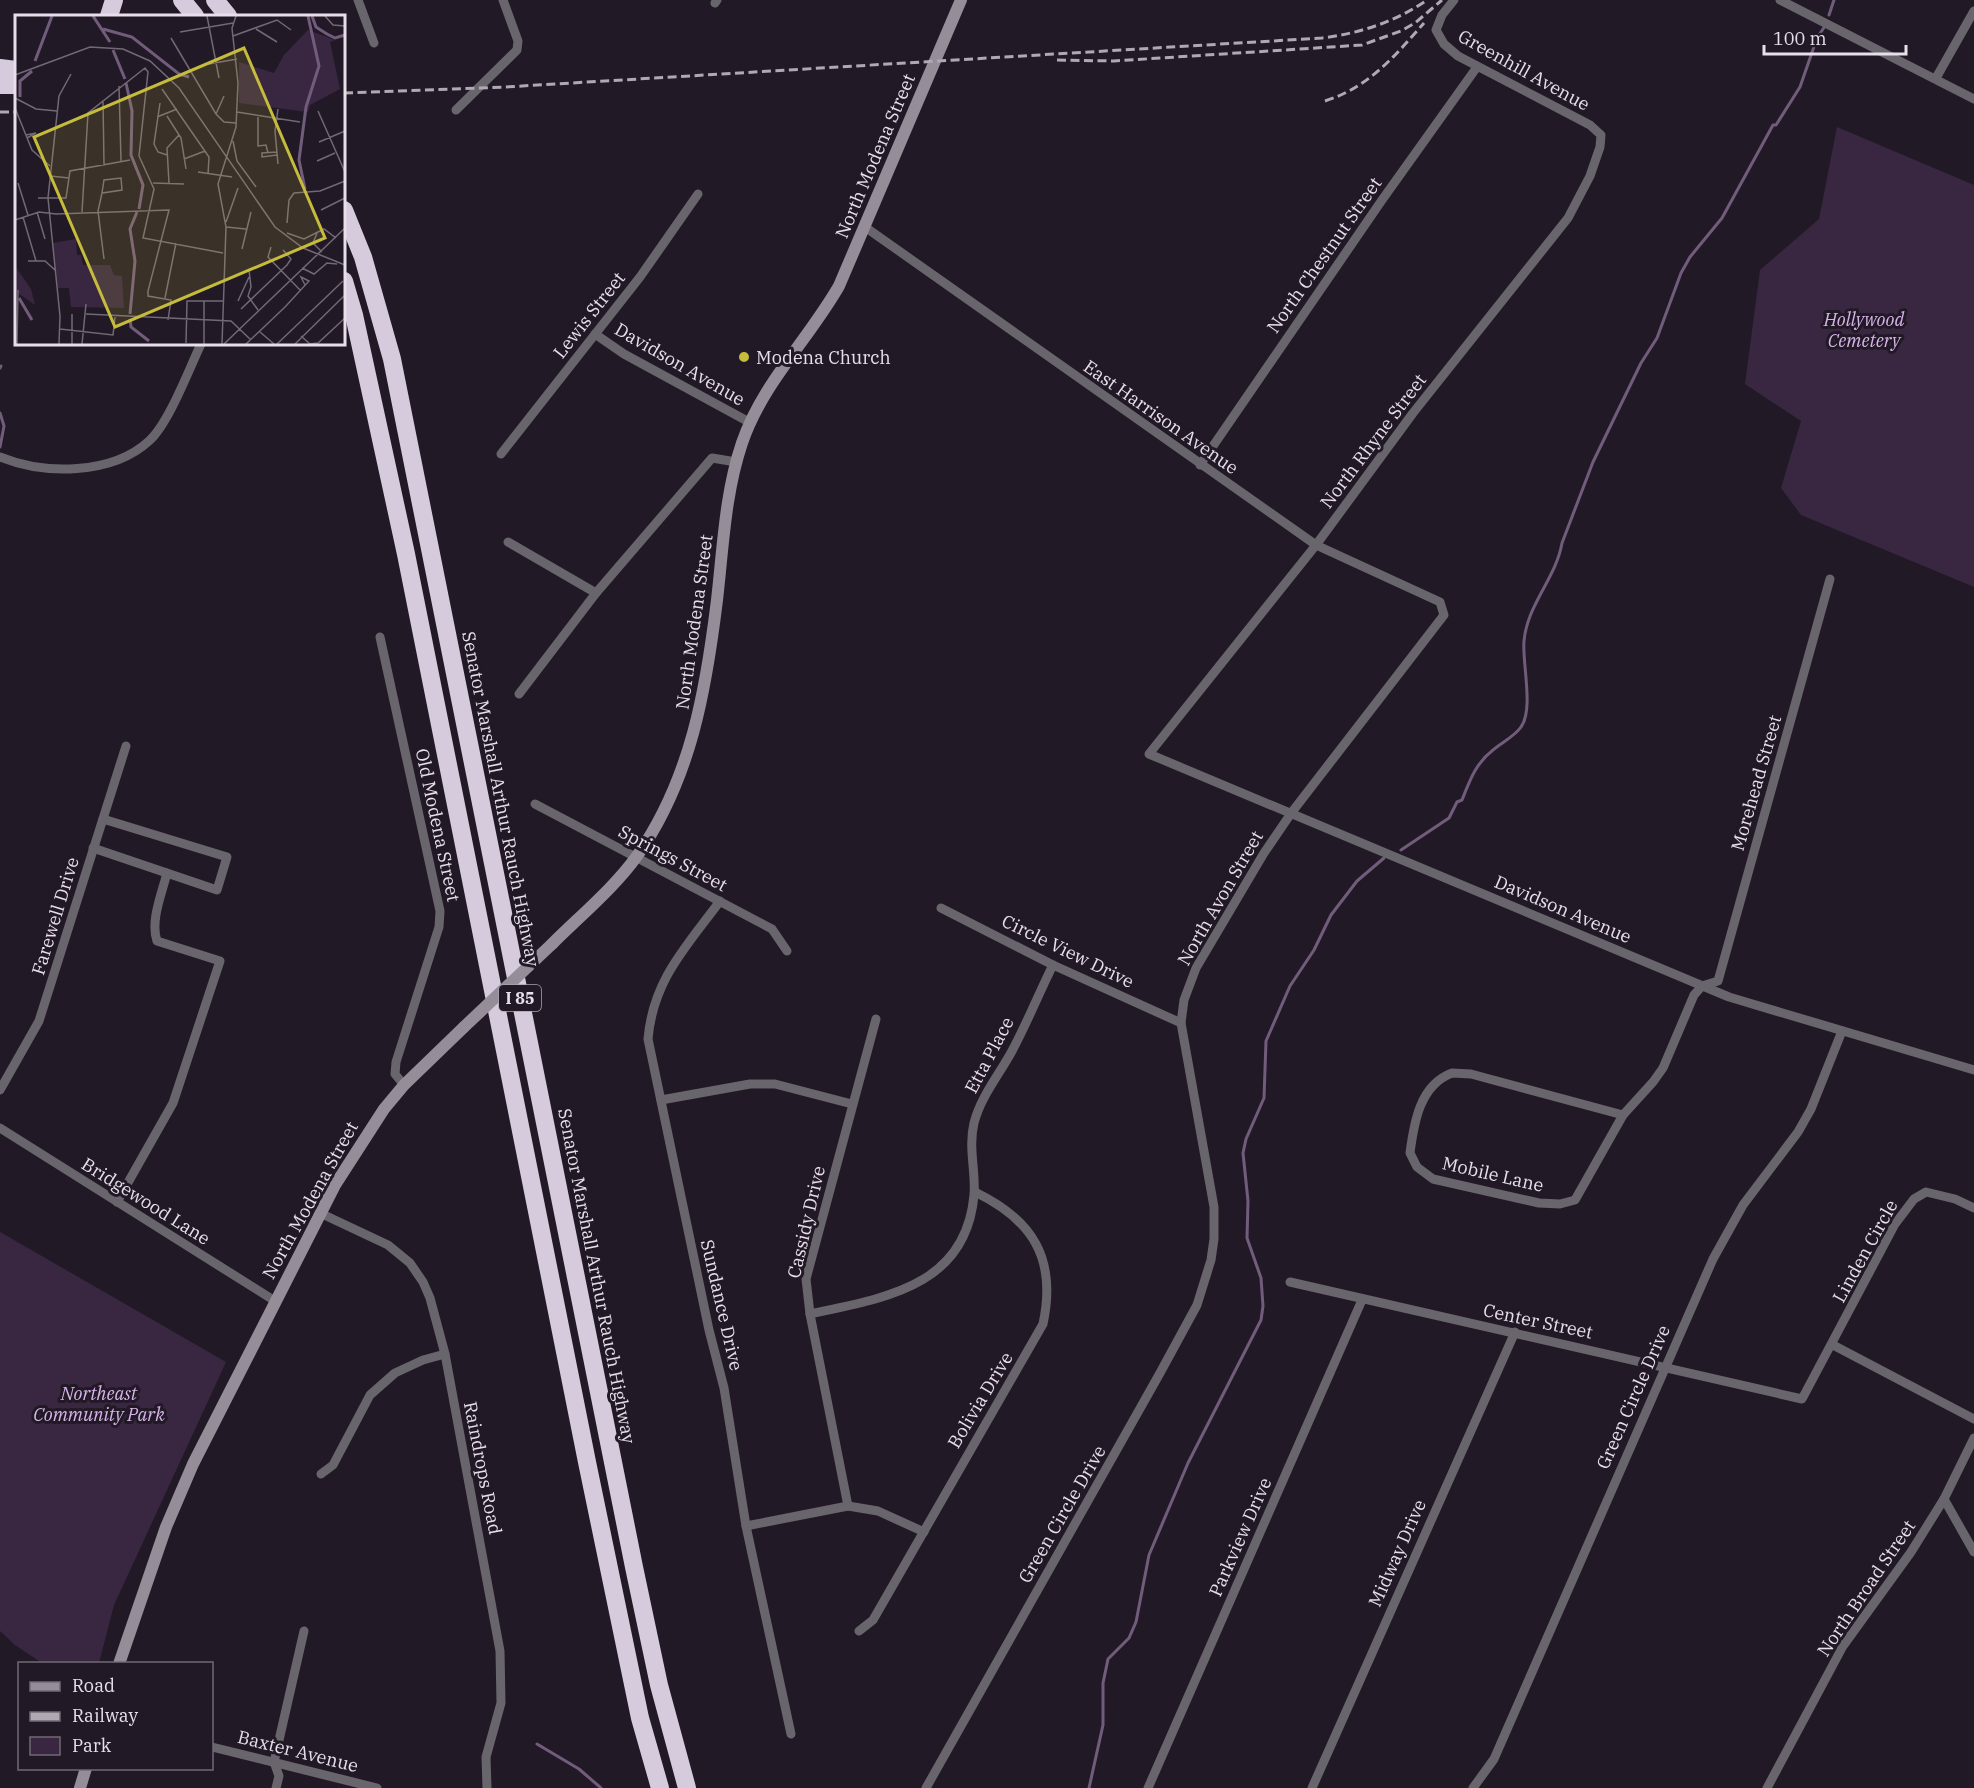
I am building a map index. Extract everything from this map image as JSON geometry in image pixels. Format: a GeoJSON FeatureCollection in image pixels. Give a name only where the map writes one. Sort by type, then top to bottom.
{"type":"FeatureCollection","features":[{"type":"Feature","properties":{"kind":"highway"},"geometry":{"type":"LineString","coordinates":[[109,15],[114,0]]}},
{"type":"Feature","properties":{"kind":"highway"},"geometry":{"type":"LineString","coordinates":[[182,0],[194,15]]}},
{"type":"Feature","properties":{"kind":"highway"},"geometry":{"type":"LineString","coordinates":[[215,0],[227,15]]}},
{"type":"Feature","properties":{"kind":"highway"},"geometry":{"type":"LineString","coordinates":[[0,68],[15,70]]}},
{"type":"Feature","properties":{"kind":"highway"},"geometry":{"type":"LineString","coordinates":[[0,85],[15,86]]}},
{"type":"Feature","properties":{"kind":"highway","name":"Senator Marshall Arthur Rauch Highway"},"geometry":{"type":"LineString","coordinates":[[345,213],[369,277],[392,359],[634,1567],[659,1685],[687,1788]]}},
{"type":"Feature","properties":{"kind":"highway","name":"I 85"},"geometry":{"type":"LineString","coordinates":[[345,284],[354,315],[406,554],[497,1020],[640,1718],[660,1788]]}},
{"type":"Feature","properties":{"kind":"street"},"geometry":{"type":"LineString","coordinates":[[358,0],[374,43]]}},
{"type":"Feature","properties":{"kind":"street"},"geometry":{"type":"LineString","coordinates":[[456,110],[517,50],[518,41],[503,0]]}},
{"type":"Feature","properties":{"kind":"street","name":"North Modena Street"},"geometry":{"type":"LineString","coordinates":[[120,1662],[166,1527],[193,1464],[320,1213],[369,1129],[404,1085],[552,944],[637,857],[684,765],[699,719],[707,680],[727,509],[736,462],[749,422],[774,379],[825,310],[865,227],[961,0]]}},
{"type":"Feature","properties":{"kind":"street","name":"Greenhill Avenue"},"geometry":{"type":"LineString","coordinates":[[1454,0],[1442,15],[1436,30],[1444,44],[1478,67],[1568,111],[1601,135]]}},
{"type":"Feature","properties":{"kind":"street"},"geometry":{"type":"LineString","coordinates":[[1780,0],[1974,99]]}},
{"type":"Feature","properties":{"kind":"street"},"geometry":{"type":"LineString","coordinates":[[1936,78],[1974,11]]}},
{"type":"Feature","properties":{"kind":"street","name":"North Chestnut Street"},"geometry":{"type":"LineString","coordinates":[[1200,465],[1382,200],[1478,67]]}},
{"type":"Feature","properties":{"kind":"street","name":"North Rhyne Street"},"geometry":{"type":"LineString","coordinates":[[1149,754],[1316,545],[1413,413],[1568,218],[1590,176],[1600,147],[1601,135]]}},
{"type":"Feature","properties":{"kind":"street","name":"Lewis Street"},"geometry":{"type":"LineString","coordinates":[[501,454],[595,334],[698,194]]}},
{"type":"Feature","properties":{"kind":"street","name":"East Harrison Avenue"},"geometry":{"type":"LineString","coordinates":[[865,227],[1316,545],[1440,602],[1444,615]]}},
{"type":"Feature","properties":{"kind":"street","name":"Davidson Avenue"},"geometry":{"type":"LineString","coordinates":[[595,334],[624,354],[749,422]]}},
{"type":"Feature","properties":{"kind":"street"},"geometry":{"type":"LineString","coordinates":[[0,457],[26,467],[50,470],[86,467],[125,455],[149,441],[162,424],[201,345]]}},
{"type":"Feature","properties":{"kind":"street"},"geometry":{"type":"LineString","coordinates":[[519,694],[596,593],[712,458],[736,462]]}},
{"type":"Feature","properties":{"kind":"street"},"geometry":{"type":"LineString","coordinates":[[508,542],[596,593]]}},
{"type":"Feature","properties":{"kind":"street","name":"Morehead Street"},"geometry":{"type":"LineString","coordinates":[[1702,986],[1718,981],[1830,579]]}},
{"type":"Feature","properties":{"kind":"street","name":"North Avon Street"},"geometry":{"type":"LineString","coordinates":[[1213,1250],[1214,1207],[1181,1023],[1184,1000],[1196,968],[1240,891],[1292,812],[1444,615]]}},
{"type":"Feature","properties":{"kind":"street","name":"Old Modena Street"},"geometry":{"type":"LineString","coordinates":[[380,637],[440,911],[439,927],[396,1062],[395,1074],[404,1085]]}},
{"type":"Feature","properties":{"kind":"street","name":"Farewell Drive"},"geometry":{"type":"LineString","coordinates":[[0,1090],[39,1022],[126,746]]}},
{"type":"Feature","properties":{"kind":"street","name":"Davidson Avenue"},"geometry":{"type":"LineString","coordinates":[[1149,754],[1292,812],[1702,986],[1772,1011],[1974,1070]]}},
{"type":"Feature","properties":{"kind":"street","name":"Springs Street"},"geometry":{"type":"LineString","coordinates":[[534,804],[772,929],[786,951]]}},
{"type":"Feature","properties":{"kind":"street"},"geometry":{"type":"LineString","coordinates":[[93,848],[217,890],[228,857],[103,819]]}},
{"type":"Feature","properties":{"kind":"street"},"geometry":{"type":"LineString","coordinates":[[117,1202],[173,1103],[220,961],[157,941],[154,933],[167,873]]}},
{"type":"Feature","properties":{"kind":"street","name":"Sundance Drive"},"geometry":{"type":"LineString","coordinates":[[720,901],[658,990],[650,1014],[648,1039],[709,1330],[724,1388],[746,1526],[791,1734]]}},
{"type":"Feature","properties":{"kind":"street","name":"Circle View Drive"},"geometry":{"type":"LineString","coordinates":[[941,908],[1053,965],[1181,1023]]}},
{"type":"Feature","properties":{"kind":"street","name":"Etta Place"},"geometry":{"type":"LineString","coordinates":[[810,1314],[916,1286],[934,1274],[955,1253],[969,1227],[975,1192],[970,1149],[974,1123],[984,1096],[1012,1052],[1053,965]]}},
{"type":"Feature","properties":{"kind":"street","name":"Mobile Lane"},"geometry":{"type":"LineString","coordinates":[[1623,1115],[1471,1074],[1452,1072],[1438,1078],[1427,1093],[1413,1130],[1410,1153],[1418,1167],[1432,1179],[1539,1203],[1560,1204],[1575,1200],[1623,1115],[1663,1068],[1694,995],[1702,986]]}},
{"type":"Feature","properties":{"kind":"street","name":"Cassidy Drive"},"geometry":{"type":"LineString","coordinates":[[848,1506],[810,1314],[806,1279],[876,1019]]}},
{"type":"Feature","properties":{"kind":"street","name":"Green Circle Drive"},"geometry":{"type":"LineString","coordinates":[[1473,1788],[1494,1759],[1664,1366],[1732,1222],[1783,1155],[1811,1109],[1842,1031]]}},
{"type":"Feature","properties":{"kind":"street"},"geometry":{"type":"LineString","coordinates":[[661,1100],[750,1084],[775,1084],[852,1104]]}},
{"type":"Feature","properties":{"kind":"street","name":"Bridgewood Lane"},"geometry":{"type":"LineString","coordinates":[[0,1128],[275,1301]]}},
{"type":"Feature","properties":{"kind":"street","name":"Linden Circle"},"geometry":{"type":"LineString","coordinates":[[1779,1394],[1802,1399],[1833,1345],[1895,1224],[1914,1199],[1926,1191],[1956,1199],[1974,1208]]}},
{"type":"Feature","properties":{"kind":"street","name":"Bolivia Drive"},"geometry":{"type":"LineString","coordinates":[[859,1631],[873,1620],[1043,1324],[1048,1299],[1044,1264],[1026,1228],[1009,1210],[975,1192]]}},
{"type":"Feature","properties":{"kind":"street","name":"Raindrops Road"},"geometry":{"type":"LineString","coordinates":[[320,1213],[369,1233],[388,1245],[410,1263],[430,1298],[445,1354],[500,1651],[501,1703],[486,1757],[487,1788]]}},
{"type":"Feature","properties":{"kind":"street","name":"Green Circle Drive"},"geometry":{"type":"LineString","coordinates":[[926,1788],[1197,1305],[1213,1250]]}},
{"type":"Feature","properties":{"kind":"street","name":"Center Street"},"geometry":{"type":"LineString","coordinates":[[1290,1282],[1779,1394]]}},
{"type":"Feature","properties":{"kind":"street","name":"Parkview Drive"},"geometry":{"type":"LineString","coordinates":[[1148,1788],[1362,1300]]}},
{"type":"Feature","properties":{"kind":"street","name":"Midway Drive"},"geometry":{"type":"LineString","coordinates":[[1312,1788],[1515,1332]]}},
{"type":"Feature","properties":{"kind":"street"},"geometry":{"type":"LineString","coordinates":[[1833,1345],[1974,1419]]}},
{"type":"Feature","properties":{"kind":"street"},"geometry":{"type":"LineString","coordinates":[[321,1474],[333,1465],[370,1395],[395,1373],[423,1360],[445,1354]]}},
{"type":"Feature","properties":{"kind":"street","name":"North Broad Street"},"geometry":{"type":"LineString","coordinates":[[1767,1788],[1843,1646],[1911,1552],[1944,1499],[1974,1438]]}},
{"type":"Feature","properties":{"kind":"street"},"geometry":{"type":"LineString","coordinates":[[1944,1499],[1974,1552]]}},
{"type":"Feature","properties":{"kind":"street"},"geometry":{"type":"LineString","coordinates":[[746,1526],[848,1506],[878,1511],[924,1532]]}},
{"type":"Feature","properties":{"kind":"street"},"geometry":{"type":"LineString","coordinates":[[276,1788],[279,1776],[274,1762],[304,1631]]}},
{"type":"Feature","properties":{"kind":"street","name":"Baxter Avenue"},"geometry":{"type":"LineString","coordinates":[[213,1747],[377,1788]]}},
{"type":"Feature","properties":{"kind":"street"},"geometry":{"type":"LineString","coordinates":[[80,1788],[85,1770]]}},
{"type":"Feature","properties":{"kind":"green space","name":"Hollywood Cemetery"},"geometry":{"type":"Polygon","coordinates":[[[1837,127],[1974,185],[1974,587],[1801,515],[1781,488],[1801,421],[1745,384],[1760,270],[1819,219],[1837,127]]]}},
{"type":"Feature","properties":{"kind":"green space","name":"Northeast Community Park"},"geometry":{"type":"Polygon","coordinates":[[[0,1232],[226,1362],[114,1605],[99,1662],[40,1662],[15,1645],[0,1631],[0,1232]]]}},
{"type":"Feature","properties":{"kind":"waterway"},"geometry":{"type":"LineString","coordinates":[[1829,15],[1834,0]]}},
{"type":"Feature","properties":{"kind":"waterway"},"geometry":{"type":"LineString","coordinates":[[1401,850],[1449,818],[1457,802],[1462,800],[1482,760],[1521,727],[1527,709],[1524,650],[1526,628],[1559,556],[1593,462],[1641,363],[1657,338],[1681,273],[1690,257],[1722,218],[1773,125],[1776,125],[1800,87],[1817,38],[1825,26]]}},
{"type":"Feature","properties":{"kind":"waterway"},"geometry":{"type":"LineString","coordinates":[[0,413],[4,426],[0,447]]}},
{"type":"Feature","properties":{"kind":"waterway"},"geometry":{"type":"LineString","coordinates":[[1089,1788],[1103,1725],[1103,1683],[1108,1659],[1129,1638],[1136,1622],[1149,1555],[1188,1463],[1261,1320],[1263,1306],[1261,1278],[1247,1238],[1248,1201],[1243,1153],[1246,1139],[1264,1098],[1266,1041],[1290,986],[1314,950],[1331,915],[1357,881],[1384,858]]}},
{"type":"Feature","properties":{"kind":"waterway"},"geometry":{"type":"LineString","coordinates":[[537,1744],[579,1769],[601,1788]]}},
{"type":"Feature","properties":{"kind":"railway"},"geometry":{"type":"LineString","coordinates":[[345,93],[505,87],[1322,38],[1377,25],[1403,15],[1427,0]]}},
{"type":"Feature","properties":{"kind":"railway"},"geometry":{"type":"LineString","coordinates":[[1057,60],[1114,61],[1362,45],[1401,31],[1415,23],[1442,0]]}},
{"type":"Feature","properties":{"kind":"railway"},"geometry":{"type":"LineString","coordinates":[[1325,101],[1355,88],[1380,70],[1424,23]]}},
{"type":"Feature","properties":{"kind":"railway"},"geometry":{"type":"LineString","coordinates":[[0,112],[15,112]]}},
{"type":"Feature","properties":{"kind":"place","name":"Modena Church"},"geometry":{"type":"Point","coordinates":[744,357]}}]}
